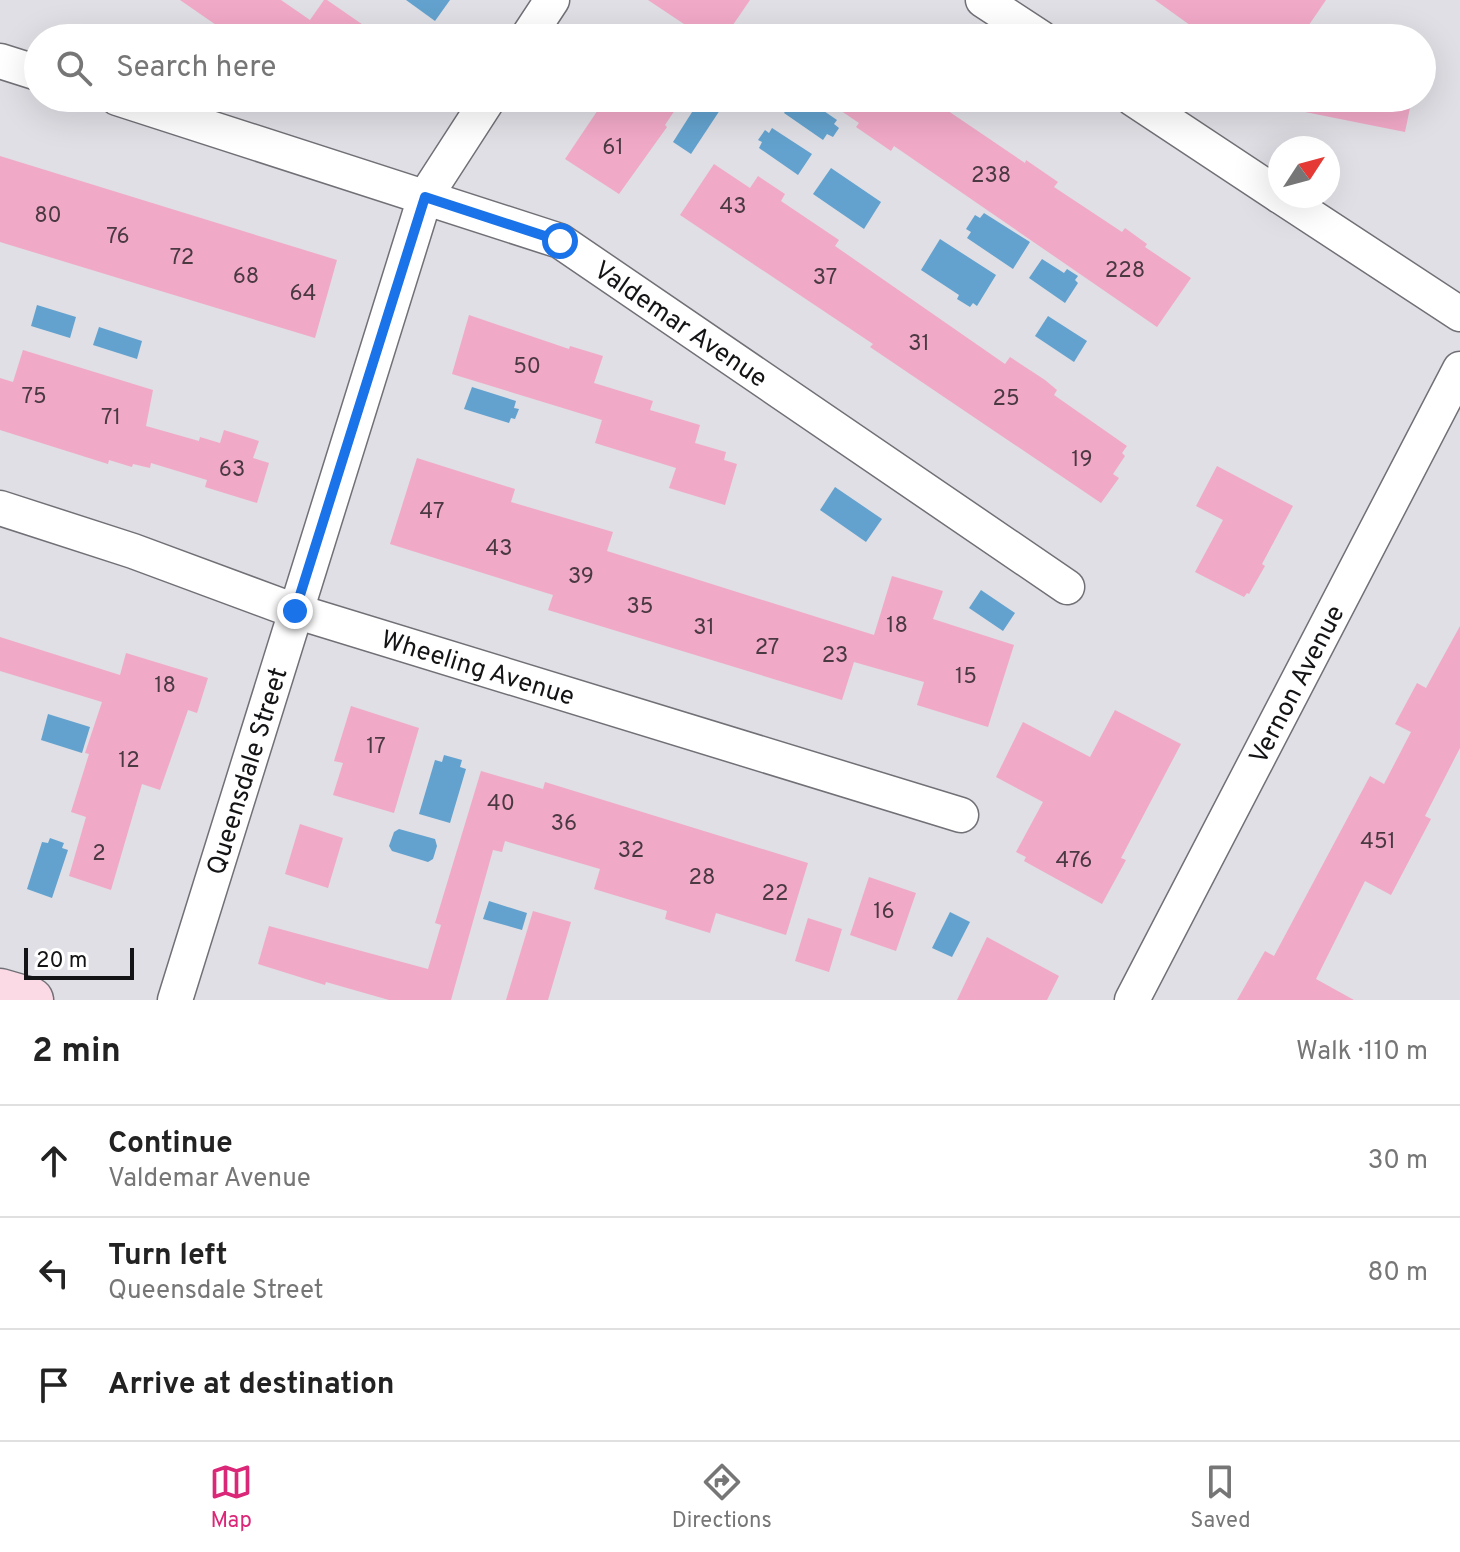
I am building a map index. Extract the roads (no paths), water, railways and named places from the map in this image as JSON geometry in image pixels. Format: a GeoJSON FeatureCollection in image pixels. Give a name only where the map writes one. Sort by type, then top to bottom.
{"type":"FeatureCollection","features":[{"type":"Feature","properties":{"kind":"main road"},"geometry":{"type":"LineString","coordinates":[[0,991],[31,1000]]}},
{"type":"Feature","properties":{"kind":"street"},"geometry":{"type":"LineString","coordinates":[[536,24],[552,0]]}},
{"type":"Feature","properties":{"kind":"street"},"geometry":{"type":"LineString","coordinates":[[983,0],[1020,24]]}},
{"type":"Feature","properties":{"kind":"street"},"geometry":{"type":"LineString","coordinates":[[0,61],[24,69]]}},
{"type":"Feature","properties":{"kind":"street","name":"Valdemar Avenue"},"geometry":{"type":"LineString","coordinates":[[161,112],[560,241],[1067,587]]}},
{"type":"Feature","properties":{"kind":"street","name":"Queensdale Street"},"geometry":{"type":"LineString","coordinates":[[175,1000],[425,197],[480,112]]}},
{"type":"Feature","properties":{"kind":"street"},"geometry":{"type":"LineString","coordinates":[[1153,112],[1268,188]]}},
{"type":"Feature","properties":{"kind":"street"},"geometry":{"type":"LineString","coordinates":[[1298,208],[1460,314]]}},
{"type":"Feature","properties":{"kind":"street","name":"Vernon Avenue"},"geometry":{"type":"LineString","coordinates":[[1132,1000],[1460,369]]}},
{"type":"Feature","properties":{"kind":"street","name":"Wheeling Avenue"},"geometry":{"type":"LineString","coordinates":[[0,508],[133,551],[295,611],[961,815]]}},
{"type":"Feature","properties":{"kind":"water"},"geometry":{"type":"Polygon","coordinates":[[[406,0],[450,0],[435,21],[406,0]]]}},
{"type":"Feature","properties":{"kind":"water"},"geometry":{"type":"Polygon","coordinates":[[[692,112],[719,112],[691,154],[673,142],[692,112]]]}},
{"type":"Feature","properties":{"kind":"water"},"geometry":{"type":"Polygon","coordinates":[[[825,112],[837,120],[834,124],[839,128],[833,137],[827,134],[823,140],[784,113],[825,112]]]}},
{"type":"Feature","properties":{"kind":"water"},"geometry":{"type":"Polygon","coordinates":[[[772,128],[812,154],[798,175],[759,148],[762,142],[758,140],[765,130],[769,133],[772,128]]]}},
{"type":"Feature","properties":{"kind":"water"},"geometry":{"type":"Polygon","coordinates":[[[831,168],[881,202],[864,229],[813,194],[831,168]]]}},
{"type":"Feature","properties":{"kind":"water"},"geometry":{"type":"Polygon","coordinates":[[[984,213],[1030,242],[1013,269],[967,238],[971,232],[966,229],[975,215],[980,218],[984,213]]]}},
{"type":"Feature","properties":{"kind":"water"},"geometry":{"type":"Polygon","coordinates":[[[940,239],[996,275],[977,306],[973,303],[970,307],[957,299],[959,295],[921,270],[940,239]]]}},
{"type":"Feature","properties":{"kind":"water"},"geometry":{"type":"Polygon","coordinates":[[[1042,259],[1064,273],[1067,269],[1078,276],[1075,280],[1078,283],[1065,303],[1029,278],[1042,259]]]}},
{"type":"Feature","properties":{"kind":"water"},"geometry":{"type":"Polygon","coordinates":[[[37,305],[76,317],[70,338],[31,326],[37,305]]]}},
{"type":"Feature","properties":{"kind":"water"},"geometry":{"type":"Polygon","coordinates":[[[1048,316],[1087,341],[1074,362],[1035,336],[1048,316]]]}},
{"type":"Feature","properties":{"kind":"water"},"geometry":{"type":"Polygon","coordinates":[[[99,327],[142,341],[137,359],[93,345],[99,327]]]}},
{"type":"Feature","properties":{"kind":"water"},"geometry":{"type":"Polygon","coordinates":[[[472,387],[516,401],[514,408],[519,409],[515,419],[511,418],[509,423],[464,409],[472,387]]]}},
{"type":"Feature","properties":{"kind":"water"},"geometry":{"type":"Polygon","coordinates":[[[835,487],[882,519],[866,542],[820,510],[835,487]]]}},
{"type":"Feature","properties":{"kind":"water"},"geometry":{"type":"Polygon","coordinates":[[[981,590],[1015,613],[1003,631],[969,608],[981,590]]]}},
{"type":"Feature","properties":{"kind":"water"},"geometry":{"type":"Polygon","coordinates":[[[48,714],[90,727],[82,753],[41,740],[48,714]]]}},
{"type":"Feature","properties":{"kind":"water"},"geometry":{"type":"Polygon","coordinates":[[[444,755],[462,760],[460,767],[466,769],[450,823],[419,814],[435,760],[442,762],[444,755]]]}},
{"type":"Feature","properties":{"kind":"water"},"geometry":{"type":"Polygon","coordinates":[[[399,829],[435,839],[437,846],[433,859],[428,862],[392,851],[389,846],[394,832],[399,829]]]}},
{"type":"Feature","properties":{"kind":"water"},"geometry":{"type":"Polygon","coordinates":[[[50,838],[64,843],[62,848],[68,850],[52,898],[27,889],[42,842],[48,843],[50,838]]]}},
{"type":"Feature","properties":{"kind":"water"},"geometry":{"type":"Polygon","coordinates":[[[489,901],[527,913],[522,930],[483,919],[489,901]]]}},
{"type":"Feature","properties":{"kind":"water"},"geometry":{"type":"Polygon","coordinates":[[[950,912],[970,922],[952,957],[932,948],[950,912]]]}}]}
